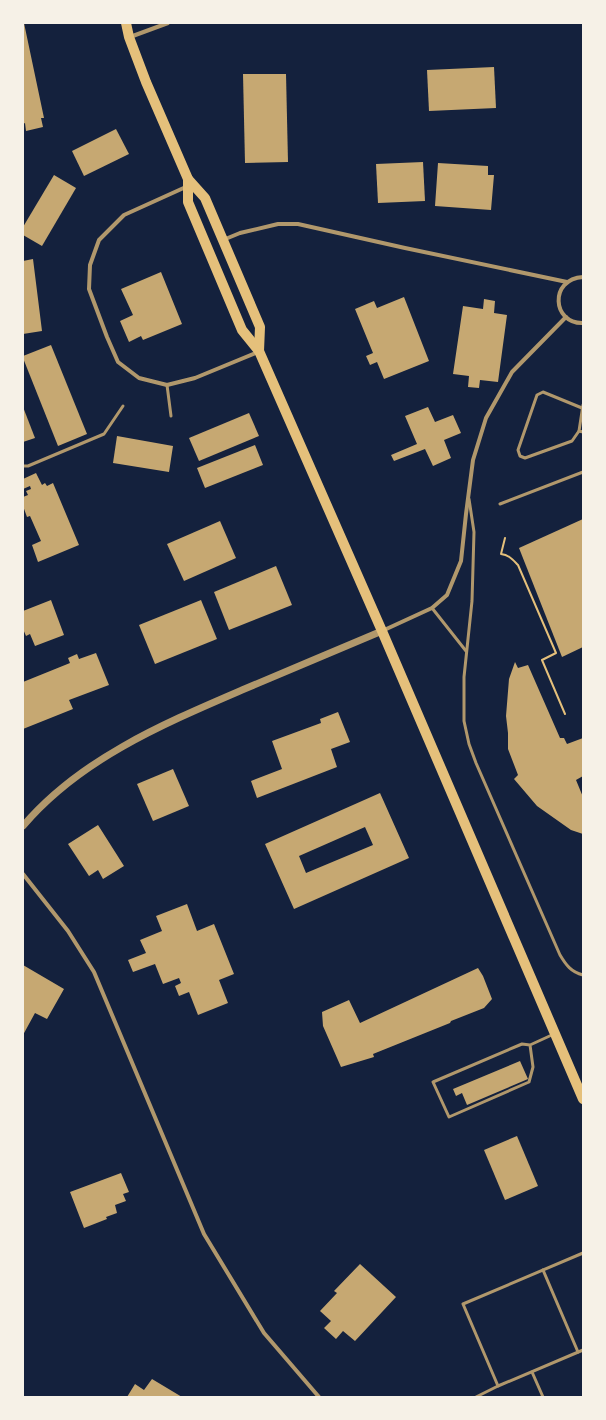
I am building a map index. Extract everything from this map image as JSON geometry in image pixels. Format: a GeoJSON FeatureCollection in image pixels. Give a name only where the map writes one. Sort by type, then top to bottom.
{"type":"FeatureCollection","features":[{"type":"Feature","properties":{"kind":"main road"},"geometry":{"type":"LineString","coordinates":[[126,23],[146,82],[188,182],[188,202],[242,330],[259,351],[382,631],[583,1099]]}},
{"type":"Feature","properties":{"kind":"main road"},"geometry":{"type":"LineString","coordinates":[[188,182],[205,198],[260,327],[259,351]]}},
{"type":"Feature","properties":{"kind":"street"},"geometry":{"type":"LineString","coordinates":[[130,37],[168,23]]}},
{"type":"Feature","properties":{"kind":"street"},"geometry":{"type":"LineString","coordinates":[[188,182],[124,215],[99,240],[90,265],[89,289],[107,337],[118,362],[140,378],[167,385],[196,378],[259,351]]}},
{"type":"Feature","properties":{"kind":"street"},"geometry":{"type":"LineString","coordinates":[[223,240],[240,233],[278,224],[298,224],[567,282]]}},
{"type":"Feature","properties":{"kind":"street"},"geometry":{"type":"LineString","coordinates":[[583,277],[577,277],[567,282],[562,287],[558,299],[562,312],[566,317],[572,321],[583,323]]}},
{"type":"Feature","properties":{"kind":"street"},"geometry":{"type":"LineString","coordinates":[[23,826],[60,790],[91,765],[150,732],[199,709],[382,631],[432,608],[447,595],[461,561],[473,460],[486,418],[512,372],[566,317]]}},
{"type":"Feature","properties":{"kind":"street"},"geometry":{"type":"LineString","coordinates":[[23,874],[68,931],[94,972],[204,1234],[264,1334],[319,1397]]}},
{"type":"Feature","properties":{"kind":"lane"},"geometry":{"type":"LineString","coordinates":[[167,385],[171,416]]}},
{"type":"Feature","properties":{"kind":"lane"},"geometry":{"type":"LineString","coordinates":[[543,392],[583,406],[579,431],[572,442],[525,458],[520,456],[518,450],[537,395],[543,392]]}},
{"type":"Feature","properties":{"kind":"lane"},"geometry":{"type":"LineString","coordinates":[[23,466],[28,466],[104,434],[123,406]]}},
{"type":"Feature","properties":{"kind":"lane"},"geometry":{"type":"LineString","coordinates":[[579,431],[583,432]]}},
{"type":"Feature","properties":{"kind":"lane"},"geometry":{"type":"LineString","coordinates":[[500,504],[583,472]]}},
{"type":"Feature","properties":{"kind":"lane"},"geometry":{"type":"LineString","coordinates":[[468,495],[474,532],[472,601],[466,651],[463,696],[464,721],[469,744],[560,955],[566,966],[576,973],[583,975]]}},
{"type":"Feature","properties":{"kind":"lane"},"geometry":{"type":"LineString","coordinates":[[432,608],[466,651]]}},
{"type":"Feature","properties":{"kind":"lane"},"geometry":{"type":"LineString","coordinates":[[530,1045],[534,1067],[529,1082],[449,1117],[433,1082],[522,1044],[530,1045],[555,1034]]}},
{"type":"Feature","properties":{"kind":"lane"},"geometry":{"type":"LineString","coordinates":[[498,1386],[463,1304],[583,1253]]}},
{"type":"Feature","properties":{"kind":"lane"},"geometry":{"type":"LineString","coordinates":[[544,1270],[578,1352]]}},
{"type":"Feature","properties":{"kind":"lane"},"geometry":{"type":"LineString","coordinates":[[476,1397],[498,1386],[583,1350]]}},
{"type":"Feature","properties":{"kind":"lane"},"geometry":{"type":"LineString","coordinates":[[532,1372],[543,1397]]}},
{"type":"Feature","properties":{"kind":"path"},"geometry":{"type":"LineString","coordinates":[[505,538],[501,554],[508,555],[518,565],[556,653],[542,660],[565,714]]}},
{"type":"Feature","properties":{"kind":"building"},"geometry":{"type":"Polygon","coordinates":[[[23,23],[44,118],[41,118],[43,127],[26,131],[25,123],[23,124],[23,23]]]}},
{"type":"Feature","properties":{"kind":"building"},"geometry":{"type":"Polygon","coordinates":[[[494,67],[496,108],[429,111],[427,70],[494,67]]]}},
{"type":"Feature","properties":{"kind":"building"},"geometry":{"type":"Polygon","coordinates":[[[243,74],[286,74],[288,162],[245,163],[243,74]]]}},
{"type":"Feature","properties":{"kind":"building"},"geometry":{"type":"Polygon","coordinates":[[[116,129],[129,154],[84,176],[72,151],[116,129]]]}},
{"type":"Feature","properties":{"kind":"building"},"geometry":{"type":"Polygon","coordinates":[[[423,162],[425,201],[378,203],[376,164],[423,162]]]}},
{"type":"Feature","properties":{"kind":"building"},"geometry":{"type":"Polygon","coordinates":[[[438,163],[488,166],[488,175],[494,175],[491,210],[435,206],[438,163]]]}},
{"type":"Feature","properties":{"kind":"building"},"geometry":{"type":"Polygon","coordinates":[[[54,175],[76,188],[42,246],[23,235],[23,227],[54,175]]]}},
{"type":"Feature","properties":{"kind":"building"},"geometry":{"type":"Polygon","coordinates":[[[33,259],[42,331],[23,334],[23,261],[33,259]]]}},
{"type":"Feature","properties":{"kind":"building"},"geometry":{"type":"Polygon","coordinates":[[[161,272],[182,324],[143,340],[141,336],[129,342],[120,321],[133,315],[121,289],[161,272]]]}},
{"type":"Feature","properties":{"kind":"building"},"geometry":{"type":"Polygon","coordinates":[[[404,297],[429,361],[384,379],[377,362],[370,365],[366,356],[373,353],[355,309],[374,301],[377,308],[404,297]]]}},
{"type":"Feature","properties":{"kind":"building"},"geometry":{"type":"Polygon","coordinates":[[[484,299],[495,301],[494,313],[507,315],[498,382],[480,380],[479,388],[468,387],[469,376],[453,374],[463,306],[483,309],[484,299]]]}},
{"type":"Feature","properties":{"kind":"building"},"geometry":{"type":"Polygon","coordinates":[[[51,345],[87,434],[58,446],[23,358],[23,356],[51,345]]]}},
{"type":"Feature","properties":{"kind":"building"},"geometry":{"type":"Polygon","coordinates":[[[23,407],[35,438],[23,442],[23,407]]]}},
{"type":"Feature","properties":{"kind":"building"},"geometry":{"type":"Polygon","coordinates":[[[428,407],[435,422],[453,415],[461,433],[444,440],[451,458],[433,466],[425,449],[394,461],[391,455],[417,444],[405,416],[428,407]]]}},
{"type":"Feature","properties":{"kind":"building"},"geometry":{"type":"Polygon","coordinates":[[[249,413],[259,436],[199,461],[189,438],[249,413]]]}},
{"type":"Feature","properties":{"kind":"building"},"geometry":{"type":"Polygon","coordinates":[[[117,436],[173,446],[169,472],[113,463],[117,436]]]}},
{"type":"Feature","properties":{"kind":"building"},"geometry":{"type":"Polygon","coordinates":[[[255,445],[263,465],[205,488],[197,468],[255,445]]]}},
{"type":"Feature","properties":{"kind":"building"},"geometry":{"type":"Polygon","coordinates":[[[36,473],[42,485],[45,483],[47,486],[53,483],[79,545],[38,562],[32,545],[41,541],[30,516],[27,517],[23,506],[23,497],[28,495],[26,491],[31,489],[30,486],[23,489],[23,479],[36,473]]]}},
{"type":"Feature","properties":{"kind":"building"},"geometry":{"type":"Polygon","coordinates":[[[583,519],[583,647],[562,657],[519,548],[583,519]]]}},
{"type":"Feature","properties":{"kind":"building"},"geometry":{"type":"Polygon","coordinates":[[[220,521],[236,558],[184,581],[167,544],[220,521]]]}},
{"type":"Feature","properties":{"kind":"building"},"geometry":{"type":"Polygon","coordinates":[[[276,566],[292,605],[229,630],[214,592],[276,566]]]}},
{"type":"Feature","properties":{"kind":"building"},"geometry":{"type":"Polygon","coordinates":[[[51,600],[64,635],[35,646],[30,634],[26,636],[23,629],[23,611],[51,600]]]}},
{"type":"Feature","properties":{"kind":"building"},"geometry":{"type":"Polygon","coordinates":[[[201,600],[217,639],[155,664],[139,625],[201,600]]]}},
{"type":"Feature","properties":{"kind":"building"},"geometry":{"type":"Polygon","coordinates":[[[96,653],[109,685],[69,700],[73,709],[23,729],[23,682],[70,663],[68,658],[77,654],[79,659],[96,653]]]}},
{"type":"Feature","properties":{"kind":"building"},"geometry":{"type":"Polygon","coordinates":[[[515,662],[518,668],[528,665],[560,738],[564,738],[567,744],[583,738],[583,776],[576,780],[583,797],[583,834],[571,830],[537,806],[514,779],[518,775],[508,749],[506,716],[509,679],[515,662]]]}},
{"type":"Feature","properties":{"kind":"building"},"geometry":{"type":"Polygon","coordinates":[[[338,712],[350,742],[331,749],[337,767],[257,798],[251,781],[282,769],[272,741],[321,723],[320,719],[338,712]]]}},
{"type":"Feature","properties":{"kind":"building"},"geometry":{"type":"Polygon","coordinates":[[[173,769],[189,806],[153,821],[137,784],[173,769]]]}},
{"type":"Feature","properties":{"kind":"building"},"geometry":{"type":"Polygon","coordinates":[[[380,793],[409,858],[294,909],[265,844],[380,793]],[[365,827],[299,856],[306,873],[373,845],[365,827]]]}},
{"type":"Feature","properties":{"kind":"building"},"geometry":{"type":"Polygon","coordinates":[[[98,825],[124,866],[103,879],[98,870],[89,876],[68,844],[98,825]]]}},
{"type":"Feature","properties":{"kind":"building"},"geometry":{"type":"Polygon","coordinates":[[[187,904],[197,931],[214,924],[234,974],[219,980],[228,1003],[198,1015],[189,992],[179,996],[175,986],[181,983],[179,978],[163,984],[155,964],[133,972],[128,960],[146,953],[140,940],[162,931],[156,916],[187,904]]]}},
{"type":"Feature","properties":{"kind":"building"},"geometry":{"type":"Polygon","coordinates":[[[23,965],[64,989],[47,1019],[35,1013],[23,1035],[23,965]]]}},
{"type":"Feature","properties":{"kind":"building"},"geometry":{"type":"Polygon","coordinates":[[[478,968],[483,976],[492,999],[484,1008],[373,1054],[374,1057],[341,1067],[323,1026],[322,1012],[349,1000],[360,1023],[478,968]]]}},
{"type":"Feature","properties":{"kind":"building"},"geometry":{"type":"Polygon","coordinates":[[[520,1061],[528,1079],[467,1105],[462,1093],[456,1096],[453,1089],[520,1061]]]}},
{"type":"Feature","properties":{"kind":"building"},"geometry":{"type":"Polygon","coordinates":[[[517,1136],[538,1186],[505,1200],[484,1150],[517,1136]]]}},
{"type":"Feature","properties":{"kind":"building"},"geometry":{"type":"Polygon","coordinates":[[[121,1173],[129,1192],[123,1194],[126,1201],[115,1205],[117,1213],[106,1217],[107,1219],[84,1228],[70,1192],[121,1173]]]}},
{"type":"Feature","properties":{"kind":"building"},"geometry":{"type":"Polygon","coordinates":[[[360,1264],[396,1297],[355,1341],[343,1331],[336,1339],[324,1328],[331,1321],[320,1311],[337,1293],[334,1291],[360,1264]]]}},
{"type":"Feature","properties":{"kind":"building"},"geometry":{"type":"Polygon","coordinates":[[[152,1379],[182,1397],[127,1397],[135,1384],[144,1390],[152,1379]]]}}]}
